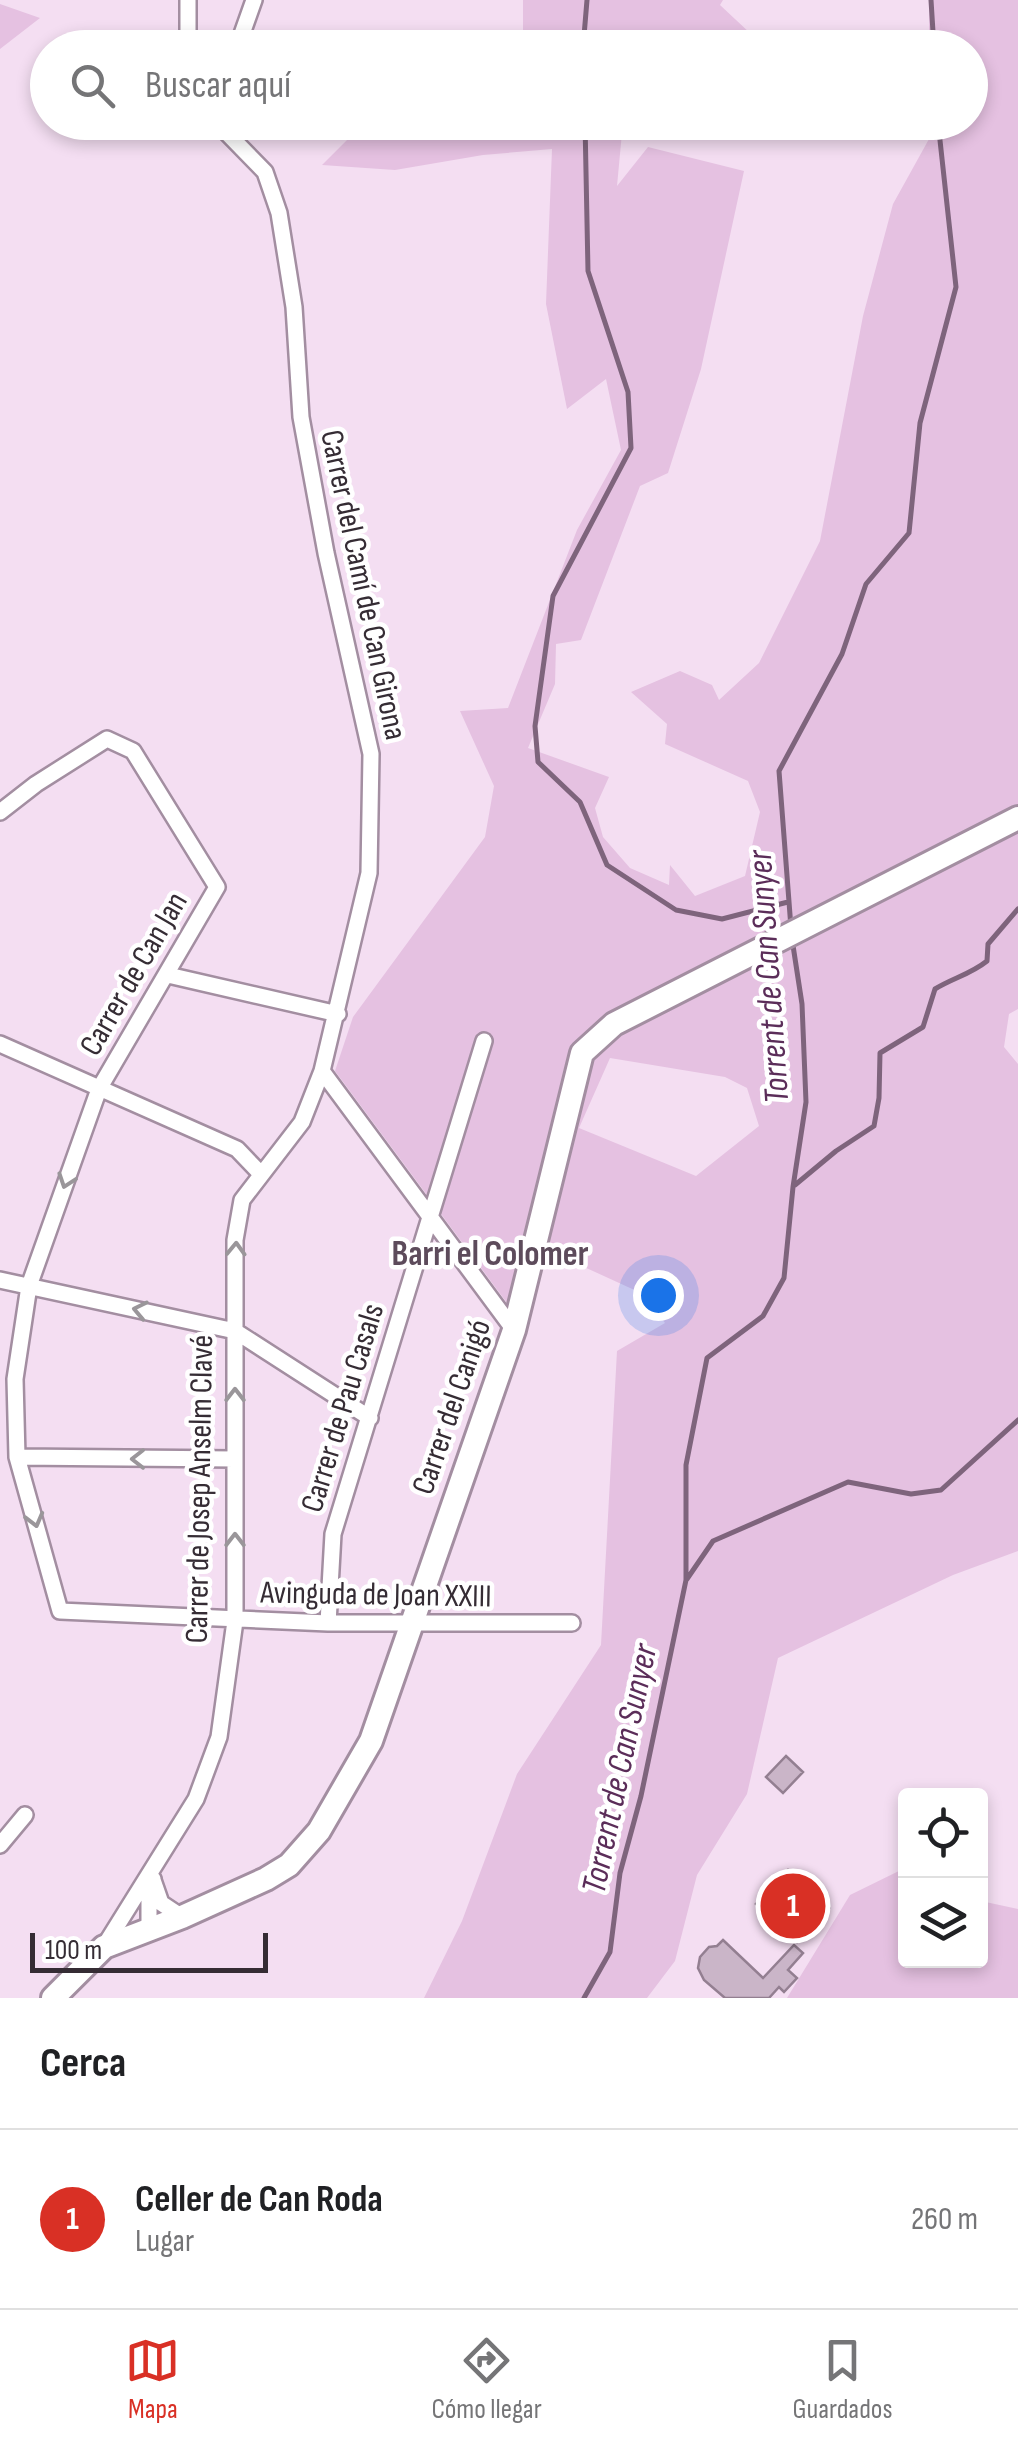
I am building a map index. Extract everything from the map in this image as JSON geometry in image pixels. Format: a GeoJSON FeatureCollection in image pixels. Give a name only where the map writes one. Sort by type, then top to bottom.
{"type":"FeatureCollection","features":[{"type":"Feature","properties":{"kind":"street"},"geometry":{"type":"LineString","coordinates":[[188,0],[188,30]]}},
{"type":"Feature","properties":{"kind":"street"},"geometry":{"type":"LineString","coordinates":[[243,30],[254,0]]}},
{"type":"Feature","properties":{"kind":"street","name":"Carrer del Camí de Can Girona"},"geometry":{"type":"LineString","coordinates":[[237,140],[265,172],[280,213],[294,307],[300,417],[371,754],[369,872],[338,1014],[322,1072],[302,1122],[260,1174]]}},
{"type":"Feature","properties":{"kind":"street","name":"Carrer de Can Jan"},"geometry":{"type":"LineString","coordinates":[[0,812],[107,739],[133,751],[216,887],[99,1089],[29,1286],[15,1379],[17,1458],[60,1611]]}},
{"type":"Feature","properties":{"kind":"street","name":"Carrer del Canigó"},"geometry":{"type":"LineString","coordinates":[[104,1946],[182,1917],[289,1865],[319,1831],[371,1742],[514,1330],[582,1053],[614,1024],[1018,818]]}},
{"type":"Feature","properties":{"kind":"street"},"geometry":{"type":"LineString","coordinates":[[168,975],[338,1014]]}},
{"type":"Feature","properties":{"kind":"street","name":"Carrer de Pau Casals"},"geometry":{"type":"LineString","coordinates":[[328,1624],[332,1534],[484,1041]]}},
{"type":"Feature","properties":{"kind":"street"},"geometry":{"type":"LineString","coordinates":[[0,1044],[236,1149],[260,1174]]}},
{"type":"Feature","properties":{"kind":"street"},"geometry":{"type":"LineString","coordinates":[[322,1072],[514,1330]]}},
{"type":"Feature","properties":{"kind":"street","name":"Carrer de Josep Anselm Clavé"},"geometry":{"type":"LineString","coordinates":[[53,1998],[104,1946],[134,1900],[196,1798],[219,1737],[234,1620],[235,1240],[242,1200],[260,1174]]}},
{"type":"Feature","properties":{"kind":"street"},"geometry":{"type":"LineString","coordinates":[[0,1280],[235,1331],[370,1418]]}},
{"type":"Feature","properties":{"kind":"street"},"geometry":{"type":"LineString","coordinates":[[17,1458],[236,1460]]}},
{"type":"Feature","properties":{"kind":"street","name":"Avinguda de Joan XXIII"},"geometry":{"type":"LineString","coordinates":[[60,1611],[328,1624],[572,1623]]}},
{"type":"Feature","properties":{"kind":"street"},"geometry":{"type":"LineString","coordinates":[[0,1846],[25,1815]]}},
{"type":"Feature","properties":{"kind":"street","name":"Carrer de Josep Anselm Clavé"},"geometry":{"type":"LineString","coordinates":[[144,1931],[148,1892],[161,1856]]}},
{"type":"Feature","properties":{"kind":"street"},"geometry":{"type":"LineString","coordinates":[[153,1880],[161,1904],[182,1917]]}},
{"type":"Feature","properties":{"kind":"street"},"geometry":{"type":"LineString","coordinates":[[134,1900],[133,1918],[144,1931]]}},
{"type":"Feature","properties":{"kind":"shaded area"},"geometry":{"type":"Polygon","coordinates":[[[523,0],[723,0],[720,5],[747,30],[523,30],[523,0]]]}},
{"type":"Feature","properties":{"kind":"shaded area"},"geometry":{"type":"Polygon","coordinates":[[[929,0],[1018,0],[1018,823],[1008,838],[1018,833],[1018,1009],[1009,1014],[1004,1047],[1018,1064],[1018,1551],[953,1575],[778,1658],[747,1794],[697,1875],[675,1961],[647,1998],[424,1998],[462,1921],[517,1774],[601,1645],[617,1351],[665,1323],[641,1293],[523,1239],[510,1307],[335,1071],[353,1017],[485,837],[494,786],[460,711],[508,708],[577,530],[621,450],[606,379],[567,409],[546,304],[552,149],[483,155],[395,170],[322,165],[347,140],[621,140],[617,186],[648,147],[744,171],[701,369],[668,473],[640,486],[581,640],[556,644],[555,684],[528,748],[609,777],[595,808],[603,837],[630,868],[669,885],[670,865],[695,896],[745,876],[760,812],[748,781],[665,744],[667,724],[631,692],[680,671],[712,685],[719,700],[759,663],[820,541],[863,316],[893,204],[928,140],[988,140],[988,30],[929,30],[929,0]],[[610,1058],[579,1128],[696,1176],[759,1126],[747,1088],[725,1077],[610,1058]]]}},
{"type":"Feature","properties":{"kind":"shaded area"},"geometry":{"type":"Polygon","coordinates":[[[0,4],[40,18],[0,49],[0,4]]]}},
{"type":"Feature","properties":{"kind":"shaded area"},"geometry":{"type":"Polygon","coordinates":[[[898,1871],[898,1968],[988,1968],[988,1903],[1018,1909],[1018,1998],[787,1998],[850,1895],[898,1871]]]}},
{"type":"Feature","properties":{"kind":"building"},"geometry":{"type":"Polygon","coordinates":[[[786,1756],[803,1772],[783,1793],[766,1777],[786,1756]]]}},
{"type":"Feature","properties":{"kind":"building"},"geometry":{"type":"Polygon","coordinates":[[[788,1870],[829,1908],[797,1942],[756,1904],[788,1870]]]}},
{"type":"Feature","properties":{"kind":"building"},"geometry":{"type":"Polygon","coordinates":[[[723,1940],[763,1978],[794,1945],[803,1953],[788,1970],[797,1978],[784,1992],[779,1987],[769,1998],[725,1998],[704,1980],[698,1968],[700,1957],[723,1940]]]}},
{"type":"Feature","properties":{"kind":"waterway"},"geometry":{"type":"LineString","coordinates":[[584,30],[587,0]]}},
{"type":"Feature","properties":{"kind":"waterway","name":"Torrent de Can Sunyer"},"geometry":{"type":"LineString","coordinates":[[931,0],[933,30]]}},
{"type":"Feature","properties":{"kind":"waterway"},"geometry":{"type":"LineString","coordinates":[[585,140],[588,271],[628,392],[631,448],[553,596],[535,726],[538,762],[580,802],[607,865],[676,910],[722,919],[788,902]]}},
{"type":"Feature","properties":{"kind":"waterway","name":"Torrent de Can Sunyer"},"geometry":{"type":"LineString","coordinates":[[791,928],[779,771],[842,654],[866,584],[909,533],[920,423],[956,287],[940,140]]}},
{"type":"Feature","properties":{"kind":"waterway"},"geometry":{"type":"LineString","coordinates":[[795,1185],[874,1126],[880,1053],[923,1027],[935,989],[987,961],[988,944],[1018,909]]}},
{"type":"Feature","properties":{"kind":"waterway","name":"Torrent de Can Sunyer"},"geometry":{"type":"LineString","coordinates":[[584,1998],[610,1952],[620,1873],[641,1796],[686,1580],[686,1465],[707,1358],[763,1316],[784,1278],[806,1102],[802,1004],[792,939]]}},
{"type":"Feature","properties":{"kind":"waterway"},"geometry":{"type":"LineString","coordinates":[[687,1579],[713,1541],[848,1482],[911,1494],[941,1490],[1018,1420]]}},
{"type":"Feature","properties":{"kind":"place","name":"Celler de Can Roda"},"geometry":{"type":"Point","coordinates":[793,1906]}},
{"type":"Feature","properties":{"kind":"district","name":"Barri el Colomer"},"geometry":{"type":"Point","coordinates":[490,1254]}}]}
